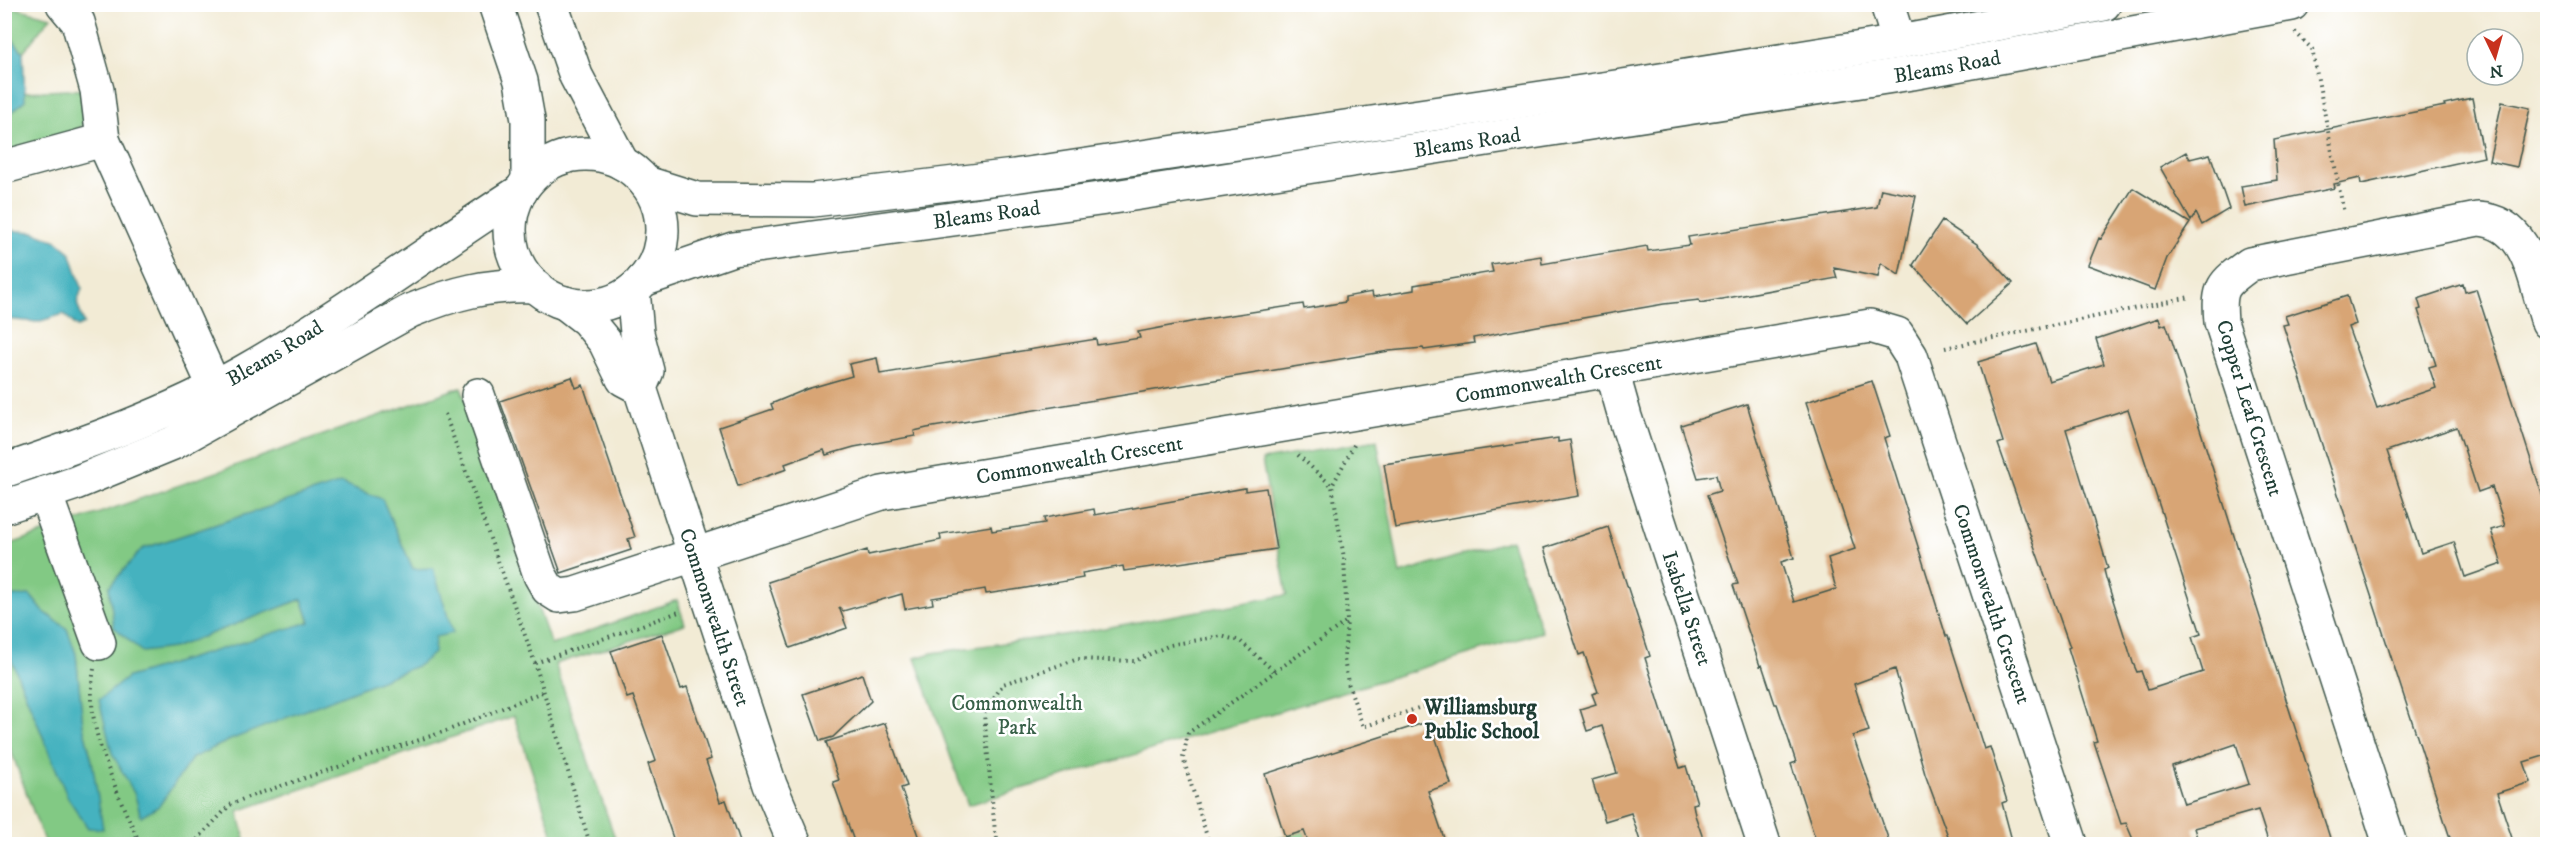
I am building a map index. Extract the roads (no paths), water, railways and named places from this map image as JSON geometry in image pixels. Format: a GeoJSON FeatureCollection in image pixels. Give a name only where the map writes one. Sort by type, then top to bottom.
{"type":"FeatureCollection","features":[{"type":"Feature","properties":{"kind":"main road"},"geometry":{"type":"LineString","coordinates":[[63,4],[78,22],[97,90],[103,140],[214,386]]}},
{"type":"Feature","properties":{"kind":"main road"},"geometry":{"type":"LineString","coordinates":[[495,4],[521,81],[528,120],[524,186],[510,220],[510,241],[517,262],[545,294],[565,303],[587,320],[605,342],[623,379],[640,388]]}},
{"type":"Feature","properties":{"kind":"main road"},"geometry":{"type":"LineString","coordinates":[[551,4],[576,76],[634,173],[656,201],[662,221],[661,242],[655,262],[638,285],[612,301],[589,306],[565,303]]}},
{"type":"Feature","properties":{"kind":"main road"},"geometry":{"type":"LineString","coordinates":[[1887,4],[1899,42]]}},
{"type":"Feature","properties":{"kind":"main road","name":"Bleams Road"},"geometry":{"type":"LineString","coordinates":[[634,173],[697,199],[813,200],[1229,146],[1899,42],[2104,4]]}},
{"type":"Feature","properties":{"kind":"main road","name":"Bleams Road"},"geometry":{"type":"LineString","coordinates":[[638,285],[733,249],[1114,196],[1912,73],[2292,4]]}},
{"type":"Feature","properties":{"kind":"main road"},"geometry":{"type":"LineString","coordinates":[[4,167],[103,140]]}},
{"type":"Feature","properties":{"kind":"main road"},"geometry":{"type":"LineString","coordinates":[[524,186],[543,166],[562,157],[582,154],[603,156],[634,173]]}},
{"type":"Feature","properties":{"kind":"main road","name":"Bleams Road"},"geometry":{"type":"LineString","coordinates":[[4,471],[143,420],[241,373],[342,312],[524,186]]}},
{"type":"Feature","properties":{"kind":"main road","name":"Copper Leaf Crescent"},"geometry":{"type":"LineString","coordinates":[[2390,844],[2221,322],[2218,296],[2230,278],[2250,264],[2478,219],[2492,220],[2507,226],[2518,238],[2547,322]]}},
{"type":"Feature","properties":{"kind":"main road","name":"Bleams Road"},"geometry":{"type":"LineString","coordinates":[[4,507],[173,443],[410,311],[444,297],[501,285],[536,286]]}},
{"type":"Feature","properties":{"kind":"main road","name":"Commonwealth Street"},"geometry":{"type":"LineString","coordinates":[[638,285],[637,333],[647,371],[640,388],[770,784],[795,844]]}},
{"type":"Feature","properties":{"kind":"main road","name":"Commonwealth Crescent"},"geometry":{"type":"LineString","coordinates":[[478,395],[540,575],[548,589],[559,596],[575,594],[882,493],[1870,326],[1897,334],[1911,356],[2071,844]]}},
{"type":"Feature","properties":{"kind":"main road","name":"Isabella Street"},"geometry":{"type":"LineString","coordinates":[[1612,370],[1625,417],[1764,844]]}},
{"type":"Feature","properties":{"kind":"main road"},"geometry":{"type":"LineString","coordinates":[[45,493],[99,643]]}},
{"type":"Feature","properties":{"kind":"water"},"geometry":{"type":"Polygon","coordinates":[[[4,30],[23,52],[25,100],[5,115],[4,30]]]}},
{"type":"Feature","properties":{"kind":"water"},"geometry":{"type":"Polygon","coordinates":[[[5,230],[34,232],[57,241],[70,252],[82,288],[77,303],[84,324],[77,327],[64,314],[37,322],[5,319],[5,230]]]}},
{"type":"Feature","properties":{"kind":"water"},"geometry":{"type":"Polygon","coordinates":[[[341,483],[382,499],[413,569],[433,568],[453,633],[435,637],[434,653],[419,665],[230,740],[192,758],[159,806],[141,817],[135,795],[112,753],[99,700],[128,677],[310,622],[302,599],[173,648],[142,652],[114,627],[109,587],[142,549],[341,483]]]}},
{"type":"Feature","properties":{"kind":"water"},"geometry":{"type":"Polygon","coordinates":[[[30,595],[43,611],[67,629],[76,654],[83,726],[92,761],[103,829],[88,828],[68,798],[5,644],[5,597],[30,595]]]}},
{"type":"Feature","properties":{"kind":"place","name":"Williamsburg Public School"},"geometry":{"type":"Point","coordinates":[1412,719]}},
{"type":"Feature","properties":{"kind":"park label","name":"Commonwealth Park"},"geometry":{"type":"Point","coordinates":[1017,715]}}]}
